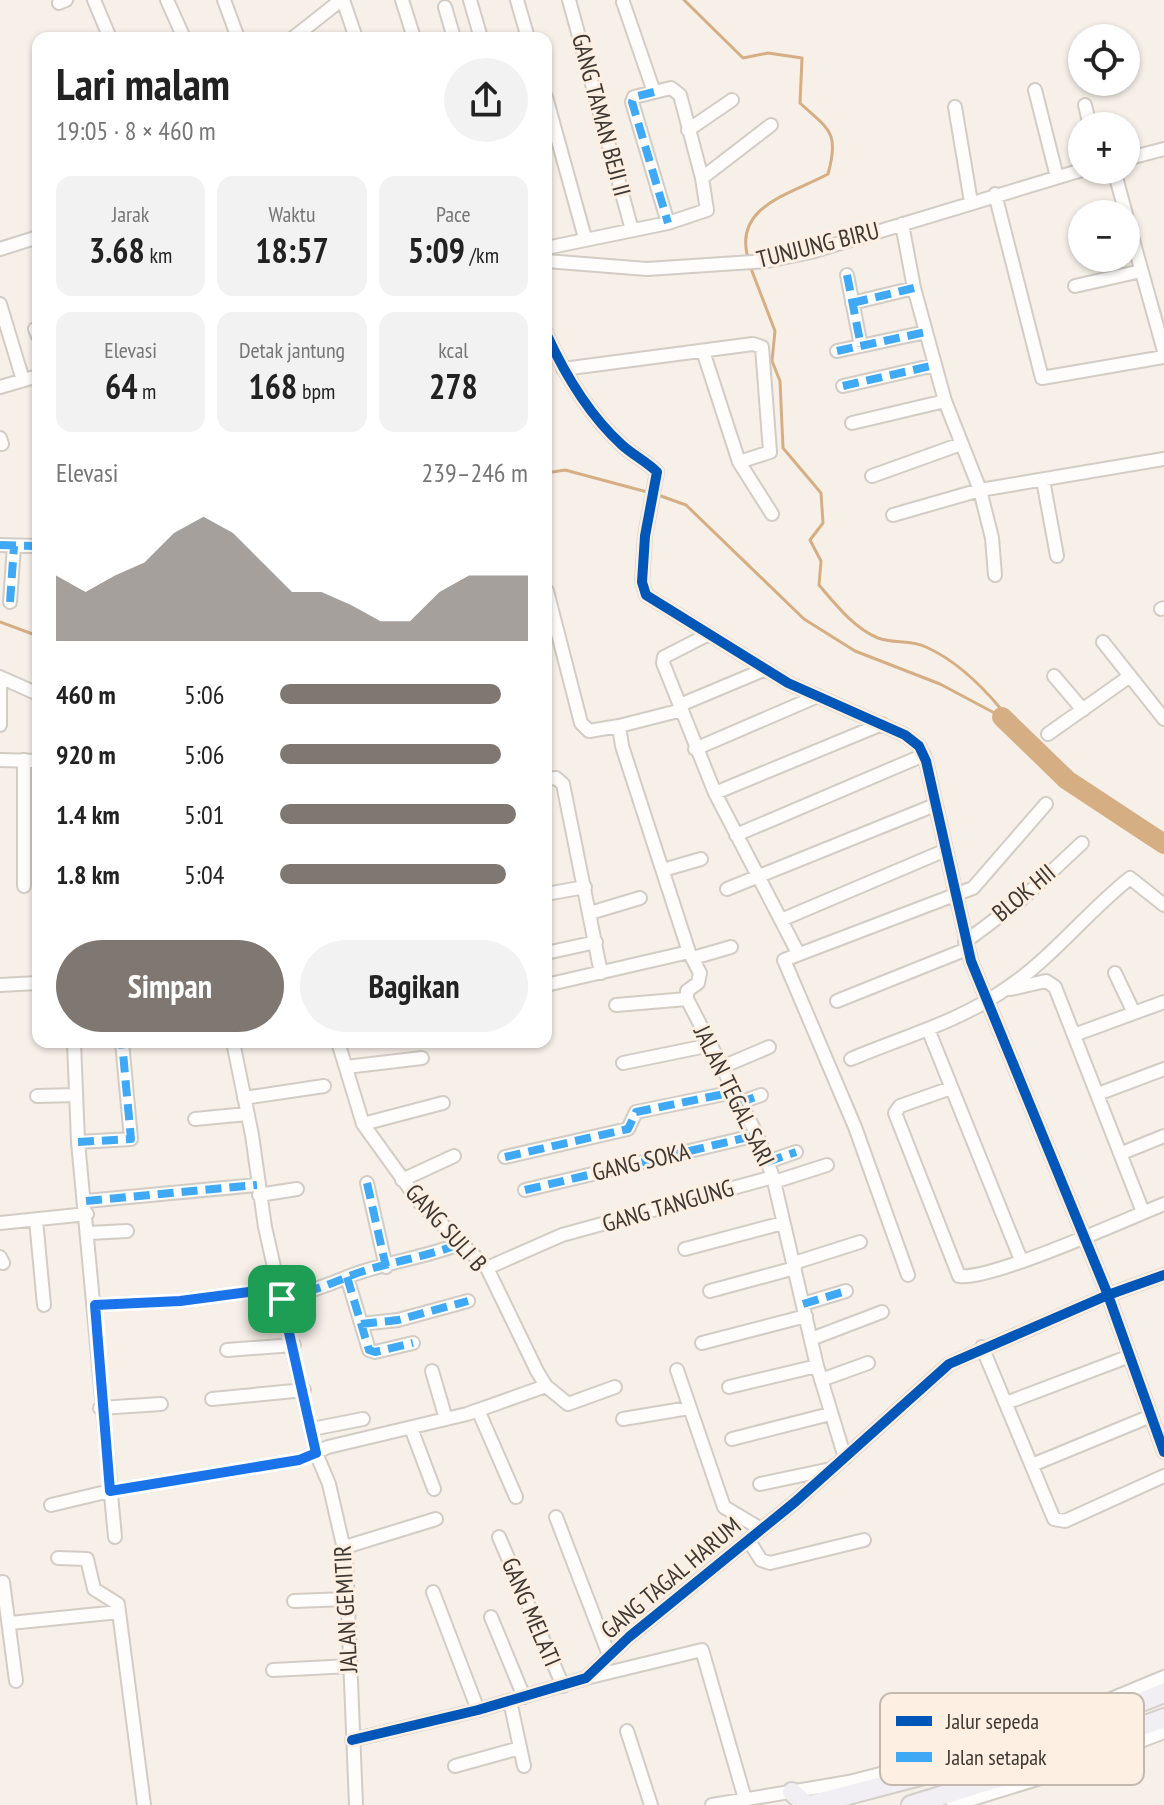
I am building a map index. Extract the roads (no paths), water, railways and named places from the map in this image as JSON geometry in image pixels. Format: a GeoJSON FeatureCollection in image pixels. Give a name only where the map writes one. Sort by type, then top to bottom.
{"type":"FeatureCollection","features":[{"type":"Feature","properties":{"kind":"highway"},"geometry":{"type":"LineString","coordinates":[[1144,1701],[1164,1693]]}},
{"type":"Feature","properties":{"kind":"highway"},"geometry":{"type":"LineString","coordinates":[[1144,1725],[1164,1718]]}},
{"type":"Feature","properties":{"kind":"highway"},"geometry":{"type":"LineString","coordinates":[[792,1792],[808,1805],[885,1785]]}},
{"type":"Feature","properties":{"kind":"highway"},"geometry":{"type":"LineString","coordinates":[[911,1805],[976,1785]]}},
{"type":"Feature","properties":{"kind":"street"},"geometry":{"type":"LineString","coordinates":[[94,0],[107,32]]}},
{"type":"Feature","properties":{"kind":"street"},"geometry":{"type":"LineString","coordinates":[[167,0],[181,32]]}},
{"type":"Feature","properties":{"kind":"street"},"geometry":{"type":"LineString","coordinates":[[224,0],[236,32]]}},
{"type":"Feature","properties":{"kind":"street"},"geometry":{"type":"LineString","coordinates":[[301,32],[342,0],[354,32]]}},
{"type":"Feature","properties":{"kind":"street"},"geometry":{"type":"LineString","coordinates":[[402,0],[412,32]]}},
{"type":"Feature","properties":{"kind":"street"},"geometry":{"type":"LineString","coordinates":[[470,0],[479,32]]}},
{"type":"Feature","properties":{"kind":"street"},"geometry":{"type":"LineString","coordinates":[[517,0],[526,32]]}},
{"type":"Feature","properties":{"kind":"street","name":"GANG TAMAN BEJI II"},"geometry":{"type":"LineString","coordinates":[[569,0],[632,230]]}},
{"type":"Feature","properties":{"kind":"street"},"geometry":{"type":"LineString","coordinates":[[623,2],[654,92],[634,97],[632,102],[668,223]]}},
{"type":"Feature","properties":{"kind":"street"},"geometry":{"type":"LineString","coordinates":[[445,7],[452,32]]}},
{"type":"Feature","properties":{"kind":"street","name":"GANG TAMAN BEJI II"},"geometry":{"type":"LineString","coordinates":[[552,246],[668,223],[707,210],[702,178],[677,89],[654,92]]}},
{"type":"Feature","properties":{"kind":"street"},"geometry":{"type":"LineString","coordinates":[[1035,90],[1057,177]]}},
{"type":"Feature","properties":{"kind":"street"},"geometry":{"type":"LineString","coordinates":[[688,130],[732,100]]}},
{"type":"Feature","properties":{"kind":"street"},"geometry":{"type":"LineString","coordinates":[[1085,105],[1087,112]]}},
{"type":"Feature","properties":{"kind":"street"},"geometry":{"type":"LineString","coordinates":[[955,107],[971,202]]}},
{"type":"Feature","properties":{"kind":"street"},"geometry":{"type":"LineString","coordinates":[[552,119],[585,238]]}},
{"type":"Feature","properties":{"kind":"street"},"geometry":{"type":"LineString","coordinates":[[702,178],[771,125]]}},
{"type":"Feature","properties":{"kind":"street"},"geometry":{"type":"LineString","coordinates":[[1140,155],[1164,149]]}},
{"type":"Feature","properties":{"kind":"street","name":"TUNJUNG BIRU"},"geometry":{"type":"LineString","coordinates":[[552,262],[628,269],[767,261],[811,252],[1068,174]]}},
{"type":"Feature","properties":{"kind":"street"},"geometry":{"type":"LineString","coordinates":[[995,194],[1042,378],[1164,354],[1140,267]]}},
{"type":"Feature","properties":{"kind":"street"},"geometry":{"type":"LineString","coordinates":[[902,224],[914,288],[945,401],[980,490],[992,538],[995,575]]}},
{"type":"Feature","properties":{"kind":"street"},"geometry":{"type":"LineString","coordinates":[[0,249],[32,239]]}},
{"type":"Feature","properties":{"kind":"street"},"geometry":{"type":"LineString","coordinates":[[1075,286],[1141,271]]}},
{"type":"Feature","properties":{"kind":"street"},"geometry":{"type":"LineString","coordinates":[[847,275],[861,346]]}},
{"type":"Feature","properties":{"kind":"street"},"geometry":{"type":"LineString","coordinates":[[852,303],[914,288]]}},
{"type":"Feature","properties":{"kind":"street"},"geometry":{"type":"LineString","coordinates":[[0,304],[23,380]]}},
{"type":"Feature","properties":{"kind":"street"},"geometry":{"type":"LineString","coordinates":[[837,351],[926,332]]}},
{"type":"Feature","properties":{"kind":"street"},"geometry":{"type":"LineString","coordinates":[[563,369],[753,344],[763,350],[770,452],[739,462]]}},
{"type":"Feature","properties":{"kind":"street"},"geometry":{"type":"LineString","coordinates":[[552,346],[591,413],[622,445],[657,472],[657,486],[649,511],[642,582],[646,595],[766,669],[913,740],[924,755],[966,946],[1108,1295],[1164,1452]]}},
{"type":"Feature","properties":{"kind":"street"},"geometry":{"type":"LineString","coordinates":[[703,351],[739,462],[772,514]]}},
{"type":"Feature","properties":{"kind":"street"},"geometry":{"type":"LineString","coordinates":[[843,386],[935,365]]}},
{"type":"Feature","properties":{"kind":"street"},"geometry":{"type":"LineString","coordinates":[[0,387],[32,378]]}},
{"type":"Feature","properties":{"kind":"street"},"geometry":{"type":"LineString","coordinates":[[852,423],[945,401]]}},
{"type":"Feature","properties":{"kind":"street"},"geometry":{"type":"LineString","coordinates":[[872,476],[961,444]]}},
{"type":"Feature","properties":{"kind":"street"},"geometry":{"type":"LineString","coordinates":[[893,515],[980,490],[1164,459]]}},
{"type":"Feature","properties":{"kind":"street"},"geometry":{"type":"LineString","coordinates":[[1043,480],[1057,556]]}},
{"type":"Feature","properties":{"kind":"street"},"geometry":{"type":"LineString","coordinates":[[0,545],[32,546]]}},
{"type":"Feature","properties":{"kind":"street"},"geometry":{"type":"LineString","coordinates":[[10,602],[14,546]]}},
{"type":"Feature","properties":{"kind":"street"},"geometry":{"type":"LineString","coordinates":[[552,610],[581,723],[589,731],[619,726],[681,708],[766,669]]}},
{"type":"Feature","properties":{"kind":"street"},"geometry":{"type":"LineString","coordinates":[[709,634],[662,659],[695,749],[715,793],[798,953]]}},
{"type":"Feature","properties":{"kind":"street"},"geometry":{"type":"LineString","coordinates":[[1103,642],[1164,719]]}},
{"type":"Feature","properties":{"kind":"street"},"geometry":{"type":"LineString","coordinates":[[1054,676],[1083,710]]}},
{"type":"Feature","properties":{"kind":"street"},"geometry":{"type":"LineString","coordinates":[[1048,734],[1130,676]]}},
{"type":"Feature","properties":{"kind":"street"},"geometry":{"type":"LineString","coordinates":[[0,725],[1,678],[32,691]]}},
{"type":"Feature","properties":{"kind":"street"},"geometry":{"type":"LineString","coordinates":[[695,749],[818,696]]}},
{"type":"Feature","properties":{"kind":"street"},"geometry":{"type":"LineString","coordinates":[[715,793],[882,724]]}},
{"type":"Feature","properties":{"kind":"street","name":"JALAN TEGAL SARI"},"geometry":{"type":"LineString","coordinates":[[619,726],[622,746],[700,980],[687,991],[687,999],[757,1135],[774,1179],[817,1366],[845,1458]]}},
{"type":"Feature","properties":{"kind":"street"},"geometry":{"type":"LineString","coordinates":[[736,835],[924,755]]}},
{"type":"Feature","properties":{"kind":"street"},"geometry":{"type":"LineString","coordinates":[[0,760],[32,761]]}},
{"type":"Feature","properties":{"kind":"street"},"geometry":{"type":"LineString","coordinates":[[24,760],[24,886]]}},
{"type":"Feature","properties":{"kind":"street"},"geometry":{"type":"LineString","coordinates":[[552,778],[563,784],[601,973]]}},
{"type":"Feature","properties":{"kind":"street"},"geometry":{"type":"LineString","coordinates":[[908,1275],[855,1127],[784,965],[785,958],[957,897],[973,888],[1046,804]]}},
{"type":"Feature","properties":{"kind":"street"},"geometry":{"type":"LineString","coordinates":[[727,889],[935,805]]}},
{"type":"Feature","properties":{"kind":"street","name":"BLOK HII"},"geometry":{"type":"LineString","coordinates":[[837,1001],[966,946],[1082,843]]}},
{"type":"Feature","properties":{"kind":"street"},"geometry":{"type":"LineString","coordinates":[[781,920],[946,850]]}},
{"type":"Feature","properties":{"kind":"street"},"geometry":{"type":"LineString","coordinates":[[663,870],[701,859]]}},
{"type":"Feature","properties":{"kind":"street"},"geometry":{"type":"LineString","coordinates":[[851,1059],[928,1029],[1006,990],[1041,962],[1130,878],[1164,905]]}},
{"type":"Feature","properties":{"kind":"street"},"geometry":{"type":"LineString","coordinates":[[552,893],[585,887]]}},
{"type":"Feature","properties":{"kind":"street"},"geometry":{"type":"LineString","coordinates":[[590,913],[640,898]]}},
{"type":"Feature","properties":{"kind":"street"},"geometry":{"type":"LineString","coordinates":[[552,952],[596,942]]}},
{"type":"Feature","properties":{"kind":"street"},"geometry":{"type":"LineString","coordinates":[[552,984],[731,947]]}},
{"type":"Feature","properties":{"kind":"street"},"geometry":{"type":"LineString","coordinates":[[1115,973],[1134,1013]]}},
{"type":"Feature","properties":{"kind":"street"},"geometry":{"type":"LineString","coordinates":[[0,985],[32,983]]}},
{"type":"Feature","properties":{"kind":"street"},"geometry":{"type":"LineString","coordinates":[[1006,990],[1051,983],[1122,1153],[1143,1212]]}},
{"type":"Feature","properties":{"kind":"street"},"geometry":{"type":"LineString","coordinates":[[616,1005],[687,999]]}},
{"type":"Feature","properties":{"kind":"street"},"geometry":{"type":"LineString","coordinates":[[1074,1035],[1164,1002]]}},
{"type":"Feature","properties":{"kind":"street"},"geometry":{"type":"LineString","coordinates":[[928,1029],[1021,1260]]}},
{"type":"Feature","properties":{"kind":"street"},"geometry":{"type":"LineString","coordinates":[[623,1063],[711,1045]]}},
{"type":"Feature","properties":{"kind":"street"},"geometry":{"type":"LineString","coordinates":[[722,1067],[769,1047]]}},
{"type":"Feature","properties":{"kind":"street"},"geometry":{"type":"LineString","coordinates":[[74,1048],[78,1142],[95,1305],[100,1408],[115,1537]]}},
{"type":"Feature","properties":{"kind":"street"},"geometry":{"type":"LineString","coordinates":[[78,1142],[131,1139],[123,1048]]}},
{"type":"Feature","properties":{"kind":"street","name":"JALAN GEMITIR"},"geometry":{"type":"LineString","coordinates":[[234,1048],[258,1190],[280,1294],[312,1429],[326,1452],[329,1484],[345,1547],[356,1805]]}},
{"type":"Feature","properties":{"kind":"street","name":"GANG SULI B"},"geometry":{"type":"LineString","coordinates":[[340,1048],[363,1124],[420,1203],[487,1268],[501,1303],[546,1386]]}},
{"type":"Feature","properties":{"kind":"street"},"geometry":{"type":"LineString","coordinates":[[346,1067],[422,1058]]}},
{"type":"Feature","properties":{"kind":"street"},"geometry":{"type":"LineString","coordinates":[[1098,1094],[1164,1069]]}},
{"type":"Feature","properties":{"kind":"street"},"geometry":{"type":"LineString","coordinates":[[244,1098],[324,1086]]}},
{"type":"Feature","properties":{"kind":"street"},"geometry":{"type":"LineString","coordinates":[[951,1088],[900,1106],[895,1113],[959,1276],[969,1277],[1021,1260],[1164,1204]]}},
{"type":"Feature","properties":{"kind":"street"},"geometry":{"type":"LineString","coordinates":[[37,1096],[76,1095]]}},
{"type":"Feature","properties":{"kind":"street"},"geometry":{"type":"LineString","coordinates":[[505,1157],[628,1129],[636,1112],[761,1095]]}},
{"type":"Feature","properties":{"kind":"street"},"geometry":{"type":"LineString","coordinates":[[363,1124],[443,1103]]}},
{"type":"Feature","properties":{"kind":"street"},"geometry":{"type":"LineString","coordinates":[[195,1119],[247,1114]]}},
{"type":"Feature","properties":{"kind":"street","name":"GANG SOKA"},"geometry":{"type":"LineString","coordinates":[[525,1190],[757,1135]]}},
{"type":"Feature","properties":{"kind":"street"},"geometry":{"type":"LineString","coordinates":[[1122,1153],[1164,1136]]}},
{"type":"Feature","properties":{"kind":"street"},"geometry":{"type":"LineString","coordinates":[[767,1162],[796,1152]]}},
{"type":"Feature","properties":{"kind":"street"},"geometry":{"type":"LineString","coordinates":[[402,1180],[454,1156]]}},
{"type":"Feature","properties":{"kind":"street","name":"GANG TANGUNG"},"geometry":{"type":"LineString","coordinates":[[487,1268],[562,1235],[827,1165]]}},
{"type":"Feature","properties":{"kind":"street"},"geometry":{"type":"LineString","coordinates":[[367,1183],[386,1267]]}},
{"type":"Feature","properties":{"kind":"street"},"geometry":{"type":"LineString","coordinates":[[0,1223],[36,1220],[86,1208],[258,1190],[297,1189]]}},
{"type":"Feature","properties":{"kind":"street"},"geometry":{"type":"LineString","coordinates":[[36,1220],[44,1305]]}},
{"type":"Feature","properties":{"kind":"street"},"geometry":{"type":"LineString","coordinates":[[685,1249],[783,1223]]}},
{"type":"Feature","properties":{"kind":"street"},"geometry":{"type":"LineString","coordinates":[[89,1233],[127,1231]]}},
{"type":"Feature","properties":{"kind":"street"},"geometry":{"type":"LineString","coordinates":[[710,1291],[860,1242]]}},
{"type":"Feature","properties":{"kind":"street"},"geometry":{"type":"LineString","coordinates":[[95,1305],[280,1294],[333,1286],[347,1277],[462,1243]]}},
{"type":"Feature","properties":{"kind":"street","name":"GANG TAGAL HARUM"},"geometry":{"type":"LineString","coordinates":[[352,1740],[478,1710],[586,1678],[620,1645],[833,1469],[949,1364],[982,1347],[1164,1275]]}},
{"type":"Feature","properties":{"kind":"street"},"geometry":{"type":"LineString","coordinates":[[347,1277],[372,1352],[413,1343]]}},
{"type":"Feature","properties":{"kind":"street"},"geometry":{"type":"LineString","coordinates":[[702,1343],[805,1310],[846,1291]]}},
{"type":"Feature","properties":{"kind":"street"},"geometry":{"type":"LineString","coordinates":[[361,1324],[398,1320],[468,1301]]}},
{"type":"Feature","properties":{"kind":"street"},"geometry":{"type":"LineString","coordinates":[[811,1339],[882,1312]]}},
{"type":"Feature","properties":{"kind":"street"},"geometry":{"type":"LineString","coordinates":[[227,1350],[294,1345]]}},
{"type":"Feature","properties":{"kind":"street"},"geometry":{"type":"LineString","coordinates":[[982,1347],[1052,1515],[1059,1521],[1164,1476]]}},
{"type":"Feature","properties":{"kind":"street"},"geometry":{"type":"LineString","coordinates":[[1006,1403],[1130,1356]]}},
{"type":"Feature","properties":{"kind":"street"},"geometry":{"type":"LineString","coordinates":[[821,1380],[868,1363]]}},
{"type":"Feature","properties":{"kind":"street"},"geometry":{"type":"LineString","coordinates":[[729,1387],[817,1366]]}},
{"type":"Feature","properties":{"kind":"street"},"geometry":{"type":"LineString","coordinates":[[677,1370],[724,1507],[761,1529]]}},
{"type":"Feature","properties":{"kind":"street"},"geometry":{"type":"LineString","coordinates":[[432,1371],[446,1419]]}},
{"type":"Feature","properties":{"kind":"street"},"geometry":{"type":"LineString","coordinates":[[51,1505],[110,1491],[299,1460],[478,1410],[546,1386],[568,1404],[615,1387]]}},
{"type":"Feature","properties":{"kind":"street"},"geometry":{"type":"LineString","coordinates":[[212,1399],[304,1390]]}},
{"type":"Feature","properties":{"kind":"street"},"geometry":{"type":"LineString","coordinates":[[100,1408],[161,1404]]}},
{"type":"Feature","properties":{"kind":"street"},"geometry":{"type":"LineString","coordinates":[[623,1419],[689,1408]]}},
{"type":"Feature","properties":{"kind":"street"},"geometry":{"type":"LineString","coordinates":[[478,1410],[516,1497]]}},
{"type":"Feature","properties":{"kind":"street"},"geometry":{"type":"LineString","coordinates":[[732,1439],[830,1414]]}},
{"type":"Feature","properties":{"kind":"street"},"geometry":{"type":"LineString","coordinates":[[1032,1465],[1151,1416]]}},
{"type":"Feature","properties":{"kind":"street"},"geometry":{"type":"LineString","coordinates":[[312,1429],[363,1419]]}},
{"type":"Feature","properties":{"kind":"street"},"geometry":{"type":"LineString","coordinates":[[411,1428],[434,1489]]}},
{"type":"Feature","properties":{"kind":"street"},"geometry":{"type":"LineString","coordinates":[[760,1484],[833,1469]]}},
{"type":"Feature","properties":{"kind":"street"},"geometry":{"type":"LineString","coordinates":[[556,1517],[609,1655]]}},
{"type":"Feature","properties":{"kind":"street"},"geometry":{"type":"LineString","coordinates":[[345,1547],[436,1519]]}},
{"type":"Feature","properties":{"kind":"street","name":"GANG MELATI"},"geometry":{"type":"LineString","coordinates":[[499,1537],[563,1686]]}},
{"type":"Feature","properties":{"kind":"street"},"geometry":{"type":"LineString","coordinates":[[749,1541],[761,1560],[770,1563],[864,1540]]}},
{"type":"Feature","properties":{"kind":"street"},"geometry":{"type":"LineString","coordinates":[[58,1558],[87,1559],[94,1589],[118,1604],[144,1805]]}},
{"type":"Feature","properties":{"kind":"street"},"geometry":{"type":"LineString","coordinates":[[3,1582],[16,1681]]}},
{"type":"Feature","properties":{"kind":"street"},"geometry":{"type":"LineString","coordinates":[[433,1592],[478,1710]]}},
{"type":"Feature","properties":{"kind":"street"},"geometry":{"type":"LineString","coordinates":[[294,1601],[348,1599]]}},
{"type":"Feature","properties":{"kind":"street"},"geometry":{"type":"LineString","coordinates":[[10,1623],[119,1612]]}},
{"type":"Feature","properties":{"kind":"street"},"geometry":{"type":"LineString","coordinates":[[491,1617],[524,1697]]}},
{"type":"Feature","properties":{"kind":"street"},"geometry":{"type":"LineString","coordinates":[[620,1645],[630,1668]]}},
{"type":"Feature","properties":{"kind":"street"},"geometry":{"type":"LineString","coordinates":[[586,1678],[702,1650],[745,1799]]}},
{"type":"Feature","properties":{"kind":"street"},"geometry":{"type":"LineString","coordinates":[[273,1670],[350,1666]]}},
{"type":"Feature","properties":{"kind":"street"},"geometry":{"type":"LineString","coordinates":[[1125,1693],[1164,1677]]}},
{"type":"Feature","properties":{"kind":"street"},"geometry":{"type":"LineString","coordinates":[[510,1701],[524,1766]]}},
{"type":"Feature","properties":{"kind":"street"},"geometry":{"type":"LineString","coordinates":[[627,1731],[651,1805]]}},
{"type":"Feature","properties":{"kind":"street"},"geometry":{"type":"LineString","coordinates":[[1144,1740],[1164,1732]]}},
{"type":"Feature","properties":{"kind":"street"},"geometry":{"type":"LineString","coordinates":[[455,1766],[520,1748]]}},
{"type":"Feature","properties":{"kind":"street"},"geometry":{"type":"LineString","coordinates":[[712,1805],[880,1775]]}},
{"type":"Feature","properties":{"kind":"street"},"geometry":{"type":"LineString","coordinates":[[953,1805],[1018,1785]]}},
{"type":"Feature","properties":{"kind":"waterway"},"geometry":{"type":"LineString","coordinates":[[684,0],[743,58],[768,53],[802,58],[800,103],[824,126],[832,139],[828,174],[782,196],[757,214],[749,226],[746,240],[748,258]]}},
{"type":"Feature","properties":{"kind":"waterway"},"geometry":{"type":"LineString","coordinates":[[750,266],[775,331],[772,361],[780,381],[783,448],[821,493],[823,523],[810,540],[821,561],[819,585],[846,615],[869,634],[884,640],[920,645],[957,666],[1001,709],[1002,717]]}},
{"type":"Feature","properties":{"kind":"waterway"},"geometry":{"type":"LineString","coordinates":[[552,472],[565,470],[651,493]]}},
{"type":"Feature","properties":{"kind":"waterway"},"geometry":{"type":"LineString","coordinates":[[658,495],[686,505],[804,619],[855,651],[940,684],[1002,717]]}},
{"type":"Feature","properties":{"kind":"waterway"},"geometry":{"type":"LineString","coordinates":[[0,622],[32,634]]}},
{"type":"Feature","properties":{"kind":"waterway"},"geometry":{"type":"LineString","coordinates":[[1002,717],[1067,780],[1164,844]]}}]}
